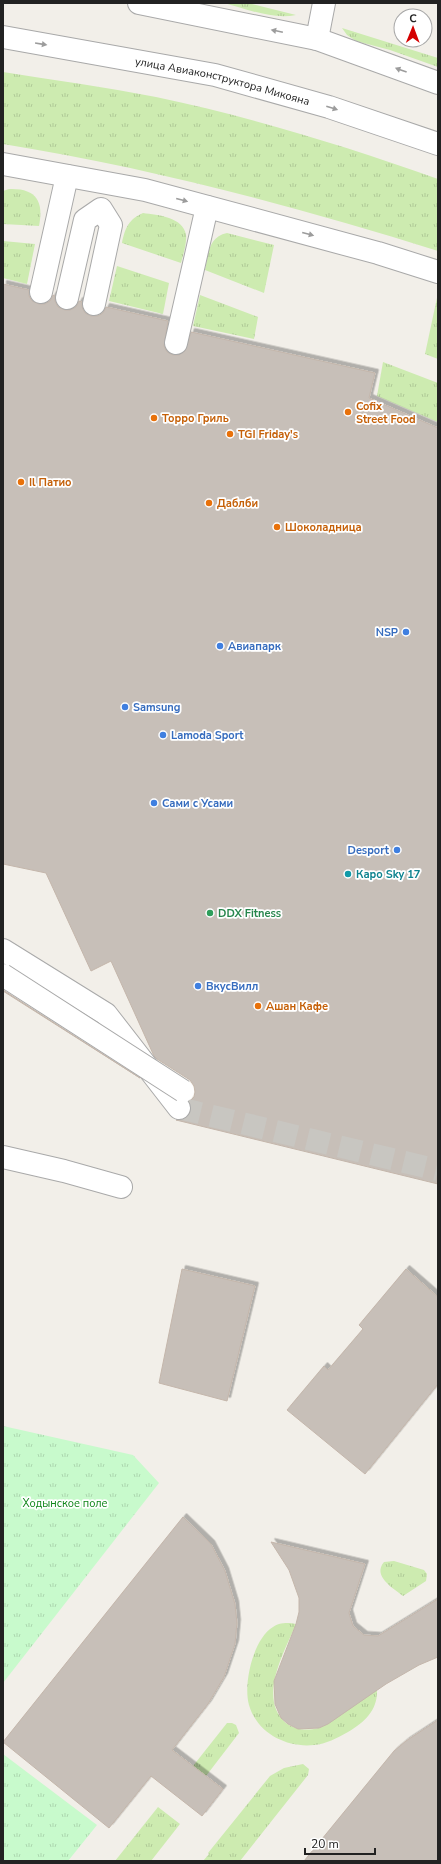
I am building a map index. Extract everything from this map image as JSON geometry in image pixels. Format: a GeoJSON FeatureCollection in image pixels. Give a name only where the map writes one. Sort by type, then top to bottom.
{"type":"FeatureCollection","features":[{"type":"Feature","properties":{"kind":"street"},"geometry":{"type":"LineString","coordinates":[[139,3],[317,39],[438,83]]}},
{"type":"Feature","properties":{"kind":"street"},"geometry":{"type":"LineString","coordinates":[[317,39],[324,3]]}},
{"type":"Feature","properties":{"kind":"street","name":"улица Авиаконструктора Микояна"},"geometry":{"type":"LineString","coordinates":[[3,37],[215,75],[330,107],[438,144]]}},
{"type":"Feature","properties":{"kind":"street"},"geometry":{"type":"LineString","coordinates":[[12,169],[67,176],[144,190],[378,253],[438,272]]}},
{"type":"Feature","properties":{"kind":"street"},"geometry":{"type":"LineString","coordinates":[[40,292],[67,176]]}},
{"type":"Feature","properties":{"kind":"street"},"geometry":{"type":"LineString","coordinates":[[67,298],[85,220],[101,209],[107,183]]}},
{"type":"Feature","properties":{"kind":"street"},"geometry":{"type":"LineString","coordinates":[[176,343],[207,207]]}},
{"type":"Feature","properties":{"kind":"street"},"geometry":{"type":"LineString","coordinates":[[94,304],[111,225],[101,209]]}},
{"type":"Feature","properties":{"kind":"street"},"geometry":{"type":"LineString","coordinates":[[3,950],[106,1014],[181,1099],[3,976]]}},
{"type":"Feature","properties":{"kind":"street"},"geometry":{"type":"LineString","coordinates":[[3,1157],[64,1170],[121,1187]]}},
{"type":"Feature","properties":{"kind":"green space"},"geometry":{"type":"Polygon","coordinates":[[[224,3],[248,3],[296,15],[269,15],[224,3]]]}},
{"type":"Feature","properties":{"kind":"green space"},"geometry":{"type":"Polygon","coordinates":[[[342,28],[393,44],[393,48],[406,48],[438,58],[438,67],[390,50],[356,41],[347,35],[342,28]]]}},
{"type":"Feature","properties":{"kind":"green space"},"geometry":{"type":"Polygon","coordinates":[[[3,72],[137,93],[192,105],[298,133],[438,179],[438,251],[331,219],[222,190],[113,165],[3,144],[3,72]]]}},
{"type":"Feature","properties":{"kind":"green space"},"geometry":{"type":"Polygon","coordinates":[[[9,189],[26,191],[36,198],[39,203],[40,210],[39,226],[3,224],[3,191],[9,189]]]}},
{"type":"Feature","properties":{"kind":"green space"},"geometry":{"type":"Polygon","coordinates":[[[143,213],[169,218],[180,224],[184,229],[186,242],[181,263],[122,243],[128,225],[134,218],[143,213]]]}},
{"type":"Feature","properties":{"kind":"green space"},"geometry":{"type":"Polygon","coordinates":[[[227,233],[274,245],[264,293],[205,270],[208,253],[212,243],[216,238],[227,233]]]}},
{"type":"Feature","properties":{"kind":"green space"},"geometry":{"type":"Polygon","coordinates":[[[3,241],[35,244],[27,284],[3,278],[3,241]]]}},
{"type":"Feature","properties":{"kind":"green space"},"geometry":{"type":"Polygon","coordinates":[[[117,266],[169,283],[163,314],[109,301],[117,266]]]}},
{"type":"Feature","properties":{"kind":"green space"},"geometry":{"type":"Polygon","coordinates":[[[438,293],[438,359],[425,354],[438,293]]]}},
{"type":"Feature","properties":{"kind":"green space"},"geometry":{"type":"Polygon","coordinates":[[[200,295],[258,317],[254,339],[193,326],[200,295]]]}},
{"type":"Feature","properties":{"kind":"green space"},"geometry":{"type":"Polygon","coordinates":[[[383,362],[438,383],[438,422],[377,396],[383,362]]]}},
{"type":"Feature","properties":{"kind":"green space","name":"Ходынское поле"},"geometry":{"type":"Polygon","coordinates":[[[3,1426],[133,1455],[159,1483],[3,1683],[3,1426]]]}},
{"type":"Feature","properties":{"kind":"green space"},"geometry":{"type":"Polygon","coordinates":[[[394,1561],[424,1570],[427,1574],[426,1581],[403,1596],[385,1581],[380,1572],[384,1562],[394,1561]]]}},
{"type":"Feature","properties":{"kind":"green space"},"geometry":{"type":"Polygon","coordinates":[[[290,1623],[296,1624],[280,1661],[274,1688],[274,1701],[278,1713],[286,1723],[293,1727],[302,1729],[318,1728],[377,1689],[377,1696],[373,1709],[365,1720],[348,1732],[323,1743],[314,1745],[293,1744],[274,1737],[259,1723],[253,1715],[249,1705],[247,1686],[249,1674],[255,1651],[260,1641],[266,1633],[275,1626],[290,1623]]]}},
{"type":"Feature","properties":{"kind":"green space"},"geometry":{"type":"Polygon","coordinates":[[[227,1723],[236,1725],[239,1733],[206,1776],[193,1766],[227,1723]]]}},
{"type":"Feature","properties":{"kind":"green space"},"geometry":{"type":"Polygon","coordinates":[[[3,1754],[97,1825],[68,1861],[3,1861],[3,1754]]]}},
{"type":"Feature","properties":{"kind":"green space"},"geometry":{"type":"Polygon","coordinates":[[[303,1764],[309,1769],[308,1775],[240,1861],[203,1861],[270,1776],[284,1768],[303,1764]]]}},
{"type":"Feature","properties":{"kind":"green space"},"geometry":{"type":"Polygon","coordinates":[[[158,1807],[180,1824],[151,1861],[115,1861],[158,1807]]]}},
{"type":"Feature","properties":{"kind":"building","name":"Авиапарк"},"geometry":{"type":"Polygon","coordinates":[[[3,284],[29,290],[29,296],[32,301],[39,304],[45,304],[50,301],[53,295],[55,296],[55,301],[58,307],[65,310],[70,310],[76,307],[79,301],[82,302],[82,307],[85,313],[91,316],[98,316],[103,313],[106,307],[168,321],[164,346],[167,352],[173,355],[179,355],[185,351],[191,332],[375,373],[369,398],[438,428],[438,1184],[176,1120],[186,1118],[190,1113],[191,1107],[189,1102],[194,1097],[194,1086],[190,1080],[154,1056],[111,961],[91,971],[46,873],[3,864],[3,284]]]}},
{"type":"Feature","properties":{"kind":"building"},"geometry":{"type":"Polygon","coordinates":[[[3,990],[140,1078],[3,991],[3,990]]]}},
{"type":"Feature","properties":{"kind":"building"},"geometry":{"type":"Polygon","coordinates":[[[182,1269],[255,1286],[227,1401],[159,1383],[182,1269]]]}},
{"type":"Feature","properties":{"kind":"building"},"geometry":{"type":"Polygon","coordinates":[[[406,1269],[438,1297],[438,1384],[365,1474],[287,1410],[324,1366],[328,1370],[363,1329],[359,1325],[406,1269]]]}},
{"type":"Feature","properties":{"kind":"building"},"geometry":{"type":"Polygon","coordinates":[[[183,1517],[211,1544],[225,1571],[235,1604],[237,1623],[235,1644],[224,1677],[208,1704],[172,1750],[223,1789],[202,1816],[151,1776],[109,1828],[3,1742],[183,1517]]]}},
{"type":"Feature","properties":{"kind":"building"},"geometry":{"type":"Polygon","coordinates":[[[271,1542],[365,1564],[349,1613],[353,1626],[364,1635],[378,1636],[438,1599],[438,1657],[419,1665],[386,1684],[328,1724],[319,1728],[298,1729],[288,1724],[281,1718],[275,1704],[274,1681],[296,1624],[299,1612],[299,1598],[289,1570],[271,1542]]]}},
{"type":"Feature","properties":{"kind":"building"},"geometry":{"type":"Polygon","coordinates":[[[438,1720],[438,1861],[304,1861],[394,1751],[406,1741],[438,1720]]]}},
{"type":"Feature","properties":{"kind":"tunnel"},"geometry":{"type":"LineString","coordinates":[[179,1108],[438,1170]]}},
{"type":"Feature","properties":{"kind":"place","name":"Cofix Street Food"},"geometry":{"type":"Point","coordinates":[348,412]}},
{"type":"Feature","properties":{"kind":"place","name":"Торро Гриль"},"geometry":{"type":"Point","coordinates":[154,418]}},
{"type":"Feature","properties":{"kind":"place","name":"TGI Friday's"},"geometry":{"type":"Point","coordinates":[230,434]}},
{"type":"Feature","properties":{"kind":"place","name":"Il Патио"},"geometry":{"type":"Point","coordinates":[21,482]}},
{"type":"Feature","properties":{"kind":"place","name":"Даблби"},"geometry":{"type":"Point","coordinates":[209,503]}},
{"type":"Feature","properties":{"kind":"place","name":"Шоколадница"},"geometry":{"type":"Point","coordinates":[277,527]}},
{"type":"Feature","properties":{"kind":"place","name":"NSP"},"geometry":{"type":"Point","coordinates":[406,632]}},
{"type":"Feature","properties":{"kind":"place","name":"Авиапарк"},"geometry":{"type":"Point","coordinates":[220,646]}},
{"type":"Feature","properties":{"kind":"place","name":"Samsung"},"geometry":{"type":"Point","coordinates":[125,707]}},
{"type":"Feature","properties":{"kind":"place","name":"Lamoda Sport"},"geometry":{"type":"Point","coordinates":[163,735]}},
{"type":"Feature","properties":{"kind":"place","name":"Сами с Усами"},"geometry":{"type":"Point","coordinates":[154,803]}},
{"type":"Feature","properties":{"kind":"place","name":"Desport"},"geometry":{"type":"Point","coordinates":[397,850]}},
{"type":"Feature","properties":{"kind":"place","name":"Каро Sky 17"},"geometry":{"type":"Point","coordinates":[348,874]}},
{"type":"Feature","properties":{"kind":"place","name":"DDX Fitness"},"geometry":{"type":"Point","coordinates":[210,913]}},
{"type":"Feature","properties":{"kind":"place","name":"ВкусВилл"},"geometry":{"type":"Point","coordinates":[198,986]}},
{"type":"Feature","properties":{"kind":"place","name":"Ашан Кафе"},"geometry":{"type":"Point","coordinates":[258,1006]}}]}
